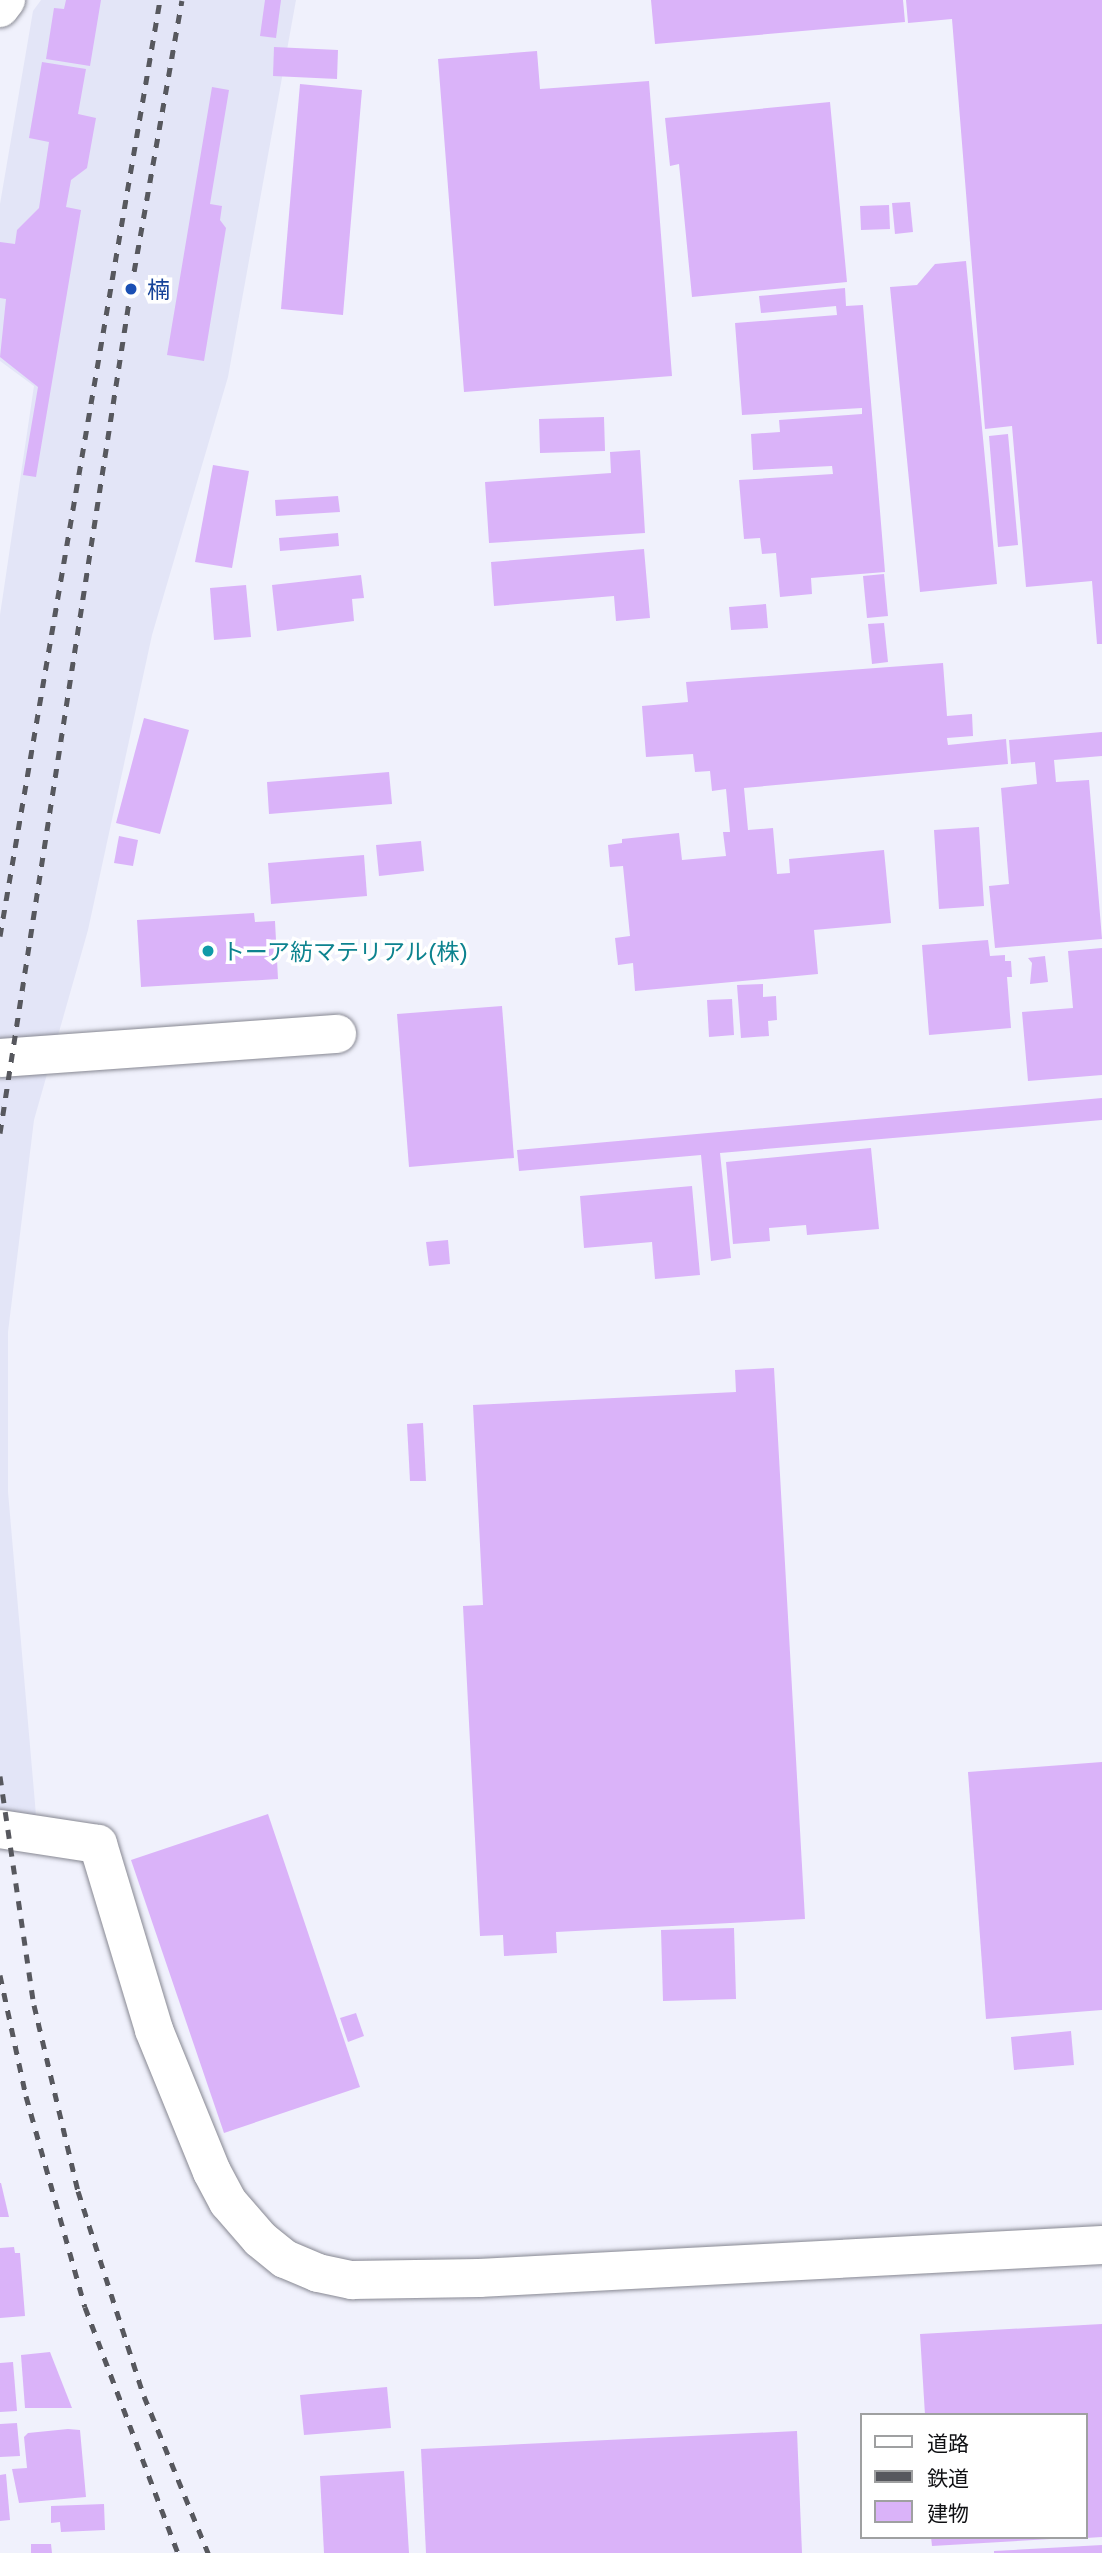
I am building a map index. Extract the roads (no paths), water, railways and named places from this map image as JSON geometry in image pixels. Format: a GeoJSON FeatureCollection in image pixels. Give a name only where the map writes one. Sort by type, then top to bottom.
{"type":"FeatureCollection","features":[{"type":"Feature","properties":{"kind":"street"},"geometry":{"type":"LineString","coordinates":[[0,8],[6,0]]}},
{"type":"Feature","properties":{"kind":"street"},"geometry":{"type":"LineString","coordinates":[[0,1058],[337,1034]]}},
{"type":"Feature","properties":{"kind":"street"},"geometry":{"type":"LineString","coordinates":[[0,1829],[98,1844],[154,2031],[212,2172],[228,2202],[260,2239],[285,2259],[318,2273],[352,2280],[479,2278],[1102,2245]]}},
{"type":"Feature","properties":{"kind":"railway"},"geometry":{"type":"LineString","coordinates":[[0,936],[160,0]]}},
{"type":"Feature","properties":{"kind":"railway"},"geometry":{"type":"LineString","coordinates":[[0,1133],[131,289],[182,0]]}},
{"type":"Feature","properties":{"kind":"railway"},"geometry":{"type":"LineString","coordinates":[[0,1776],[34,2005],[78,2191],[144,2396],[208,2553]]}},
{"type":"Feature","properties":{"kind":"railway"},"geometry":{"type":"LineString","coordinates":[[0,1975],[26,2096],[85,2307],[178,2553]]}},
{"type":"Feature","properties":{"kind":"place","name":"楠"},"geometry":{"type":"Point","coordinates":[131,289]}},
{"type":"Feature","properties":{"kind":"place","name":"トーア紡マテリアル(株)"},"geometry":{"type":"Point","coordinates":[208,951]}}]}
